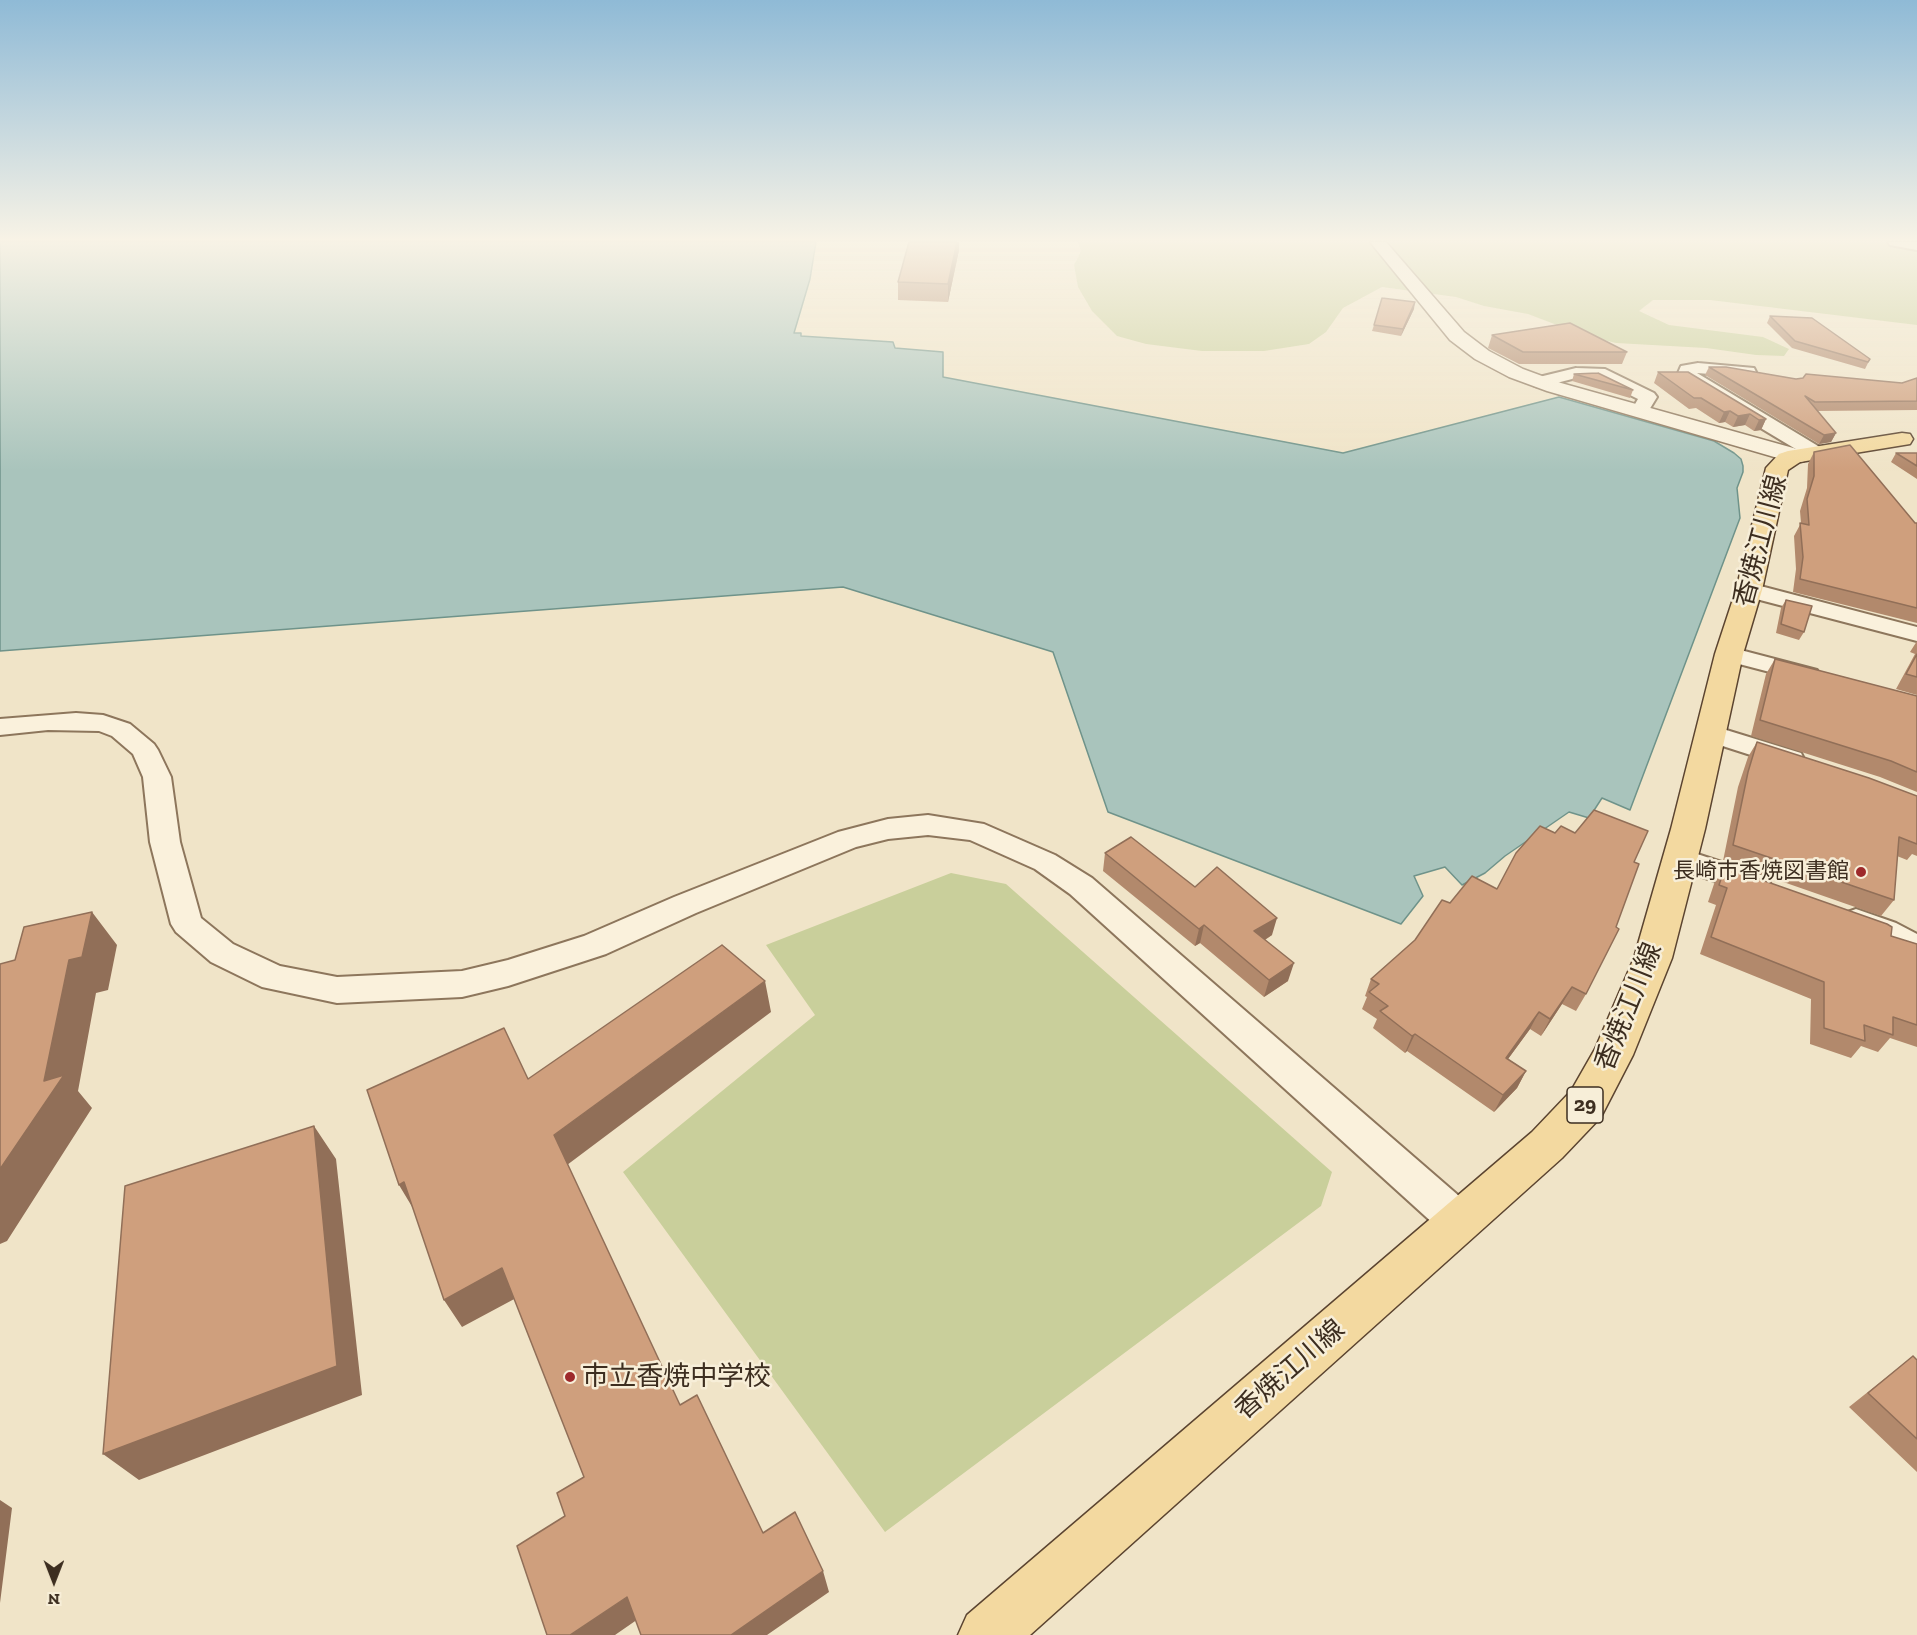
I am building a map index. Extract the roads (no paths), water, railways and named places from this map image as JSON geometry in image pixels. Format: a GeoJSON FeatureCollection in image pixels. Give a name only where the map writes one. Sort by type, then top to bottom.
{"type":"FeatureCollection","features":[{"type":"Feature","properties":{"kind":"main road"},"geometry":{"type":"LineString","coordinates":[[1806,454],[1902,439]]}},
{"type":"Feature","properties":{"kind":"main road","name":"香焼江川線"},"geometry":{"type":"LineString","coordinates":[[987,1635],[1547,1145],[1586,1104],[1613,1055],[1653,958],[1688,829],[1729,654],[1749,590],[1775,474],[1782,463],[1806,454]]}},
{"type":"Feature","properties":{"kind":"street"},"geometry":{"type":"LineString","coordinates":[[1442,318],[1457,336],[1482,355],[1516,374],[1640,411],[1806,454]]}},
{"type":"Feature","properties":{"kind":"street"},"geometry":{"type":"LineString","coordinates":[[1760,374],[1722,368],[1698,368],[1687,370],[1686,373],[1806,454]]}},
{"type":"Feature","properties":{"kind":"street"},"geometry":{"type":"LineString","coordinates":[[1541,382],[1576,373],[1599,373],[1648,397],[1640,411]]}},
{"type":"Feature","properties":{"kind":"street"},"geometry":{"type":"LineString","coordinates":[[1665,375],[1689,375]]}},
{"type":"Feature","properties":{"kind":"street"},"geometry":{"type":"LineString","coordinates":[[1607,376],[1642,376]]}},
{"type":"Feature","properties":{"kind":"street"},"geometry":{"type":"LineString","coordinates":[[1749,590],[1917,634]]}},
{"type":"Feature","properties":{"kind":"street"},"geometry":{"type":"LineString","coordinates":[[1729,654],[1827,680]]}},
{"type":"Feature","properties":{"kind":"street"},"geometry":{"type":"LineString","coordinates":[[0,727],[76,721],[103,723],[121,730],[145,750],[157,777],[165,842],[187,924],[222,953],[274,978],[337,990],[462,984],[508,973],[595,945],[685,905],[848,839],[888,829],[928,825],[974,831],[1045,862],[1081,886],[1460,1222]]}},
{"type":"Feature","properties":{"kind":"street"},"geometry":{"type":"LineString","coordinates":[[1710,733],[1812,766]]}},
{"type":"Feature","properties":{"kind":"street"},"geometry":{"type":"LineString","coordinates":[[1679,858],[1788,896]]}},
{"type":"Feature","properties":{"kind":"street"},"geometry":{"type":"LineString","coordinates":[[1831,912],[1885,931],[1917,949]]}},
{"type":"Feature","properties":{"kind":"water"},"geometry":{"type":"Polygon","coordinates":[[[0,318],[798,318],[794,333],[801,333],[801,336],[893,342],[895,348],[943,352],[943,377],[1343,453],[1559,397],[1714,441],[1741,459],[1743,466],[1737,488],[1740,518],[1630,810],[1602,798],[1589,818],[1569,812],[1505,856],[1485,873],[1462,885],[1445,867],[1414,876],[1423,896],[1401,924],[1108,812],[1053,652],[843,587],[0,651],[0,318]]]}},
{"type":"Feature","properties":{"kind":"place","name":"長崎市香焼図書館"},"geometry":{"type":"Point","coordinates":[1861,872]}},
{"type":"Feature","properties":{"kind":"place","name":"市立香焼中学校"},"geometry":{"type":"Point","coordinates":[570,1377]}}]}
